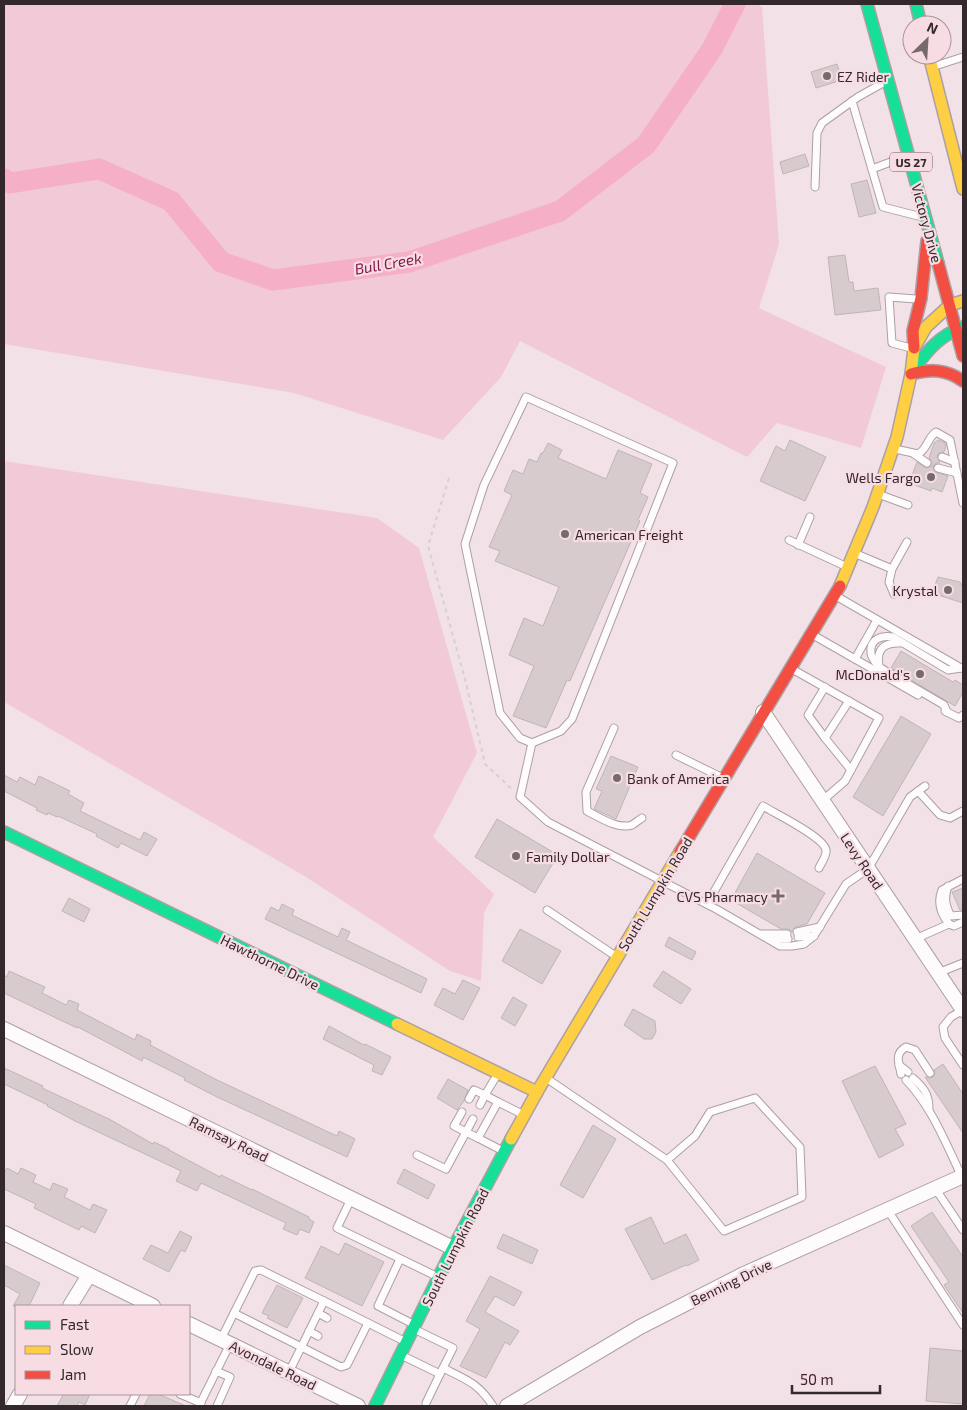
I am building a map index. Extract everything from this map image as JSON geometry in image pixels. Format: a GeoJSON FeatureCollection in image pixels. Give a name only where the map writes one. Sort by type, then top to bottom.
{"type":"FeatureCollection","features":[{"type":"Feature","properties":{"kind":"main road","name":"Victory Drive"},"geometry":{"type":"LineString","coordinates":[[867,4],[950,306],[960,328],[963,356]]}},
{"type":"Feature","properties":{"kind":"main road"},"geometry":{"type":"LineString","coordinates":[[933,67],[963,189]]}},
{"type":"Feature","properties":{"kind":"main road"},"geometry":{"type":"LineString","coordinates":[[914,348],[913,331],[921,298],[927,222]]}},
{"type":"Feature","properties":{"kind":"main road","name":"South Lumpkin Road"},"geometry":{"type":"LineString","coordinates":[[375,1406],[453,1248],[537,1092],[789,667],[834,595],[848,568],[878,494],[892,449],[911,374],[914,348],[926,327],[950,306],[963,301]]}},
{"type":"Feature","properties":{"kind":"main road","name":"South Lumpkin Road"},"geometry":{"type":"LineString","coordinates":[[911,374],[928,350],[960,328]]}},
{"type":"Feature","properties":{"kind":"main road"},"geometry":{"type":"LineString","coordinates":[[911,374],[928,369],[942,370],[955,374],[963,381]]}},
{"type":"Feature","properties":{"kind":"main road","name":"Hawthorne Drive"},"geometry":{"type":"LineString","coordinates":[[4,832],[537,1092]]}},
{"type":"Feature","properties":{"kind":"street","name":"Levy Road"},"geometry":{"type":"LineString","coordinates":[[763,712],[963,1010]]}},
{"type":"Feature","properties":{"kind":"street","name":"Ramsay Road"},"geometry":{"type":"LineString","coordinates":[[4,1029],[453,1248]]}},
{"type":"Feature","properties":{"kind":"street","name":"Benning Drive"},"geometry":{"type":"LineString","coordinates":[[507,1406],[640,1327],[744,1274],[963,1176]]}},
{"type":"Feature","properties":{"kind":"street"},"geometry":{"type":"LineString","coordinates":[[4,1233],[151,1305]]}},
{"type":"Feature","properties":{"kind":"street"},"geometry":{"type":"LineString","coordinates":[[71,1305],[88,1274]]}},
{"type":"Feature","properties":{"kind":"street","name":"Avondale Road"},"geometry":{"type":"LineString","coordinates":[[190,1324],[358,1406]]}},
{"type":"Feature","properties":{"kind":"street"},"geometry":{"type":"LineString","coordinates":[[13,1406],[19,1395]]}},
{"type":"Feature","properties":{"kind":"lane"},"geometry":{"type":"LineString","coordinates":[[933,67],[963,57]]}},
{"type":"Feature","properties":{"kind":"lane"},"geometry":{"type":"LineString","coordinates":[[815,187],[817,133],[822,123],[888,80]]}},
{"type":"Feature","properties":{"kind":"lane"},"geometry":{"type":"LineString","coordinates":[[852,102],[883,207],[927,222]]}},
{"type":"Feature","properties":{"kind":"lane"},"geometry":{"type":"LineString","coordinates":[[872,169],[909,156]]}},
{"type":"Feature","properties":{"kind":"lane"},"geometry":{"type":"LineString","coordinates":[[914,348],[892,343],[889,297],[914,300],[921,298]]}},
{"type":"Feature","properties":{"kind":"lane"},"geometry":{"type":"LineString","coordinates":[[526,397],[673,463],[572,719],[561,731],[532,743],[520,738],[500,713],[465,544],[484,485],[526,397]]}},
{"type":"Feature","properties":{"kind":"lane"},"geometry":{"type":"LineString","coordinates":[[892,449],[925,454],[930,436],[936,432],[950,440],[963,503]]}},
{"type":"Feature","properties":{"kind":"lane"},"geometry":{"type":"LineString","coordinates":[[955,464],[941,460],[955,464]]}},
{"type":"Feature","properties":{"kind":"lane"},"geometry":{"type":"LineString","coordinates":[[878,494],[908,505]]}},
{"type":"Feature","properties":{"kind":"lane"},"geometry":{"type":"LineString","coordinates":[[798,545],[810,517]]}},
{"type":"Feature","properties":{"kind":"lane"},"geometry":{"type":"LineString","coordinates":[[788,540],[848,568]]}},
{"type":"Feature","properties":{"kind":"lane"},"geometry":{"type":"LineString","coordinates":[[894,594],[889,582],[892,569],[907,542]]}},
{"type":"Feature","properties":{"kind":"lane"},"geometry":{"type":"LineString","coordinates":[[854,553],[892,569]]}},
{"type":"Feature","properties":{"kind":"lane"},"geometry":{"type":"LineString","coordinates":[[834,595],[962,669]]}},
{"type":"Feature","properties":{"kind":"lane"},"geometry":{"type":"LineString","coordinates":[[855,659],[877,620]]}},
{"type":"Feature","properties":{"kind":"lane"},"geometry":{"type":"LineString","coordinates":[[810,633],[947,712],[961,717]]}},
{"type":"Feature","properties":{"kind":"lane"},"geometry":{"type":"LineString","coordinates":[[947,712],[944,705],[879,667],[872,658],[870,651],[878,637],[893,637],[948,670],[962,669]]}},
{"type":"Feature","properties":{"kind":"lane"},"geometry":{"type":"LineString","coordinates":[[879,667],[878,659],[884,646],[890,642],[901,643]]}},
{"type":"Feature","properties":{"kind":"lane"},"geometry":{"type":"LineString","coordinates":[[789,667],[879,718],[845,781],[822,801]]}},
{"type":"Feature","properties":{"kind":"lane"},"geometry":{"type":"LineString","coordinates":[[825,687],[808,716],[851,770]]}},
{"type":"Feature","properties":{"kind":"lane"},"geometry":{"type":"LineString","coordinates":[[825,738],[849,701]]}},
{"type":"Feature","properties":{"kind":"lane"},"geometry":{"type":"LineString","coordinates":[[614,728],[586,792],[587,811],[623,826],[632,825],[642,818]]}},
{"type":"Feature","properties":{"kind":"lane"},"geometry":{"type":"LineString","coordinates":[[532,743],[520,797],[548,822],[707,904],[780,946],[804,944],[814,936],[846,884],[868,869],[910,797],[925,786]]}},
{"type":"Feature","properties":{"kind":"lane"},"geometry":{"type":"LineString","coordinates":[[676,755],[724,778]]}},
{"type":"Feature","properties":{"kind":"lane"},"geometry":{"type":"LineString","coordinates":[[918,791],[940,815],[950,818],[963,811]]}},
{"type":"Feature","properties":{"kind":"lane"},"geometry":{"type":"LineString","coordinates":[[707,904],[763,806],[817,838],[826,848],[826,854],[819,868]]}},
{"type":"Feature","properties":{"kind":"lane"},"geometry":{"type":"LineString","coordinates":[[963,879],[948,886],[940,894],[940,908],[944,918],[949,924],[954,926],[963,922]]}},
{"type":"Feature","properties":{"kind":"lane"},"geometry":{"type":"LineString","coordinates":[[948,886],[945,896],[951,916],[963,915]]}},
{"type":"Feature","properties":{"kind":"lane"},"geometry":{"type":"LineString","coordinates":[[547,910],[617,958]]}},
{"type":"Feature","properties":{"kind":"lane"},"geometry":{"type":"LineString","coordinates":[[915,939],[949,924]]}},
{"type":"Feature","properties":{"kind":"lane"},"geometry":{"type":"LineString","coordinates":[[814,936],[798,934],[820,927]]}},
{"type":"Feature","properties":{"kind":"lane"},"geometry":{"type":"LineString","coordinates":[[758,934],[787,936],[769,939]]}},
{"type":"Feature","properties":{"kind":"lane"},"geometry":{"type":"LineString","coordinates":[[938,973],[963,963]]}},
{"type":"Feature","properties":{"kind":"lane"},"geometry":{"type":"LineString","coordinates":[[963,1010],[951,1017],[943,1027],[945,1038],[963,1065]]}},
{"type":"Feature","properties":{"kind":"lane"},"geometry":{"type":"LineString","coordinates":[[930,1073],[915,1050],[906,1047],[900,1051],[897,1059],[899,1065],[929,1109],[963,1176]]}},
{"type":"Feature","properties":{"kind":"lane"},"geometry":{"type":"LineString","coordinates":[[480,1105],[498,1073]]}},
{"type":"Feature","properties":{"kind":"lane"},"geometry":{"type":"LineString","coordinates":[[546,1078],[667,1160],[724,1231],[802,1197],[800,1148],[755,1098],[710,1112],[695,1136],[667,1160]]}},
{"type":"Feature","properties":{"kind":"lane"},"geometry":{"type":"LineString","coordinates":[[469,1099],[474,1090],[524,1116]]}},
{"type":"Feature","properties":{"kind":"lane"},"geometry":{"type":"LineString","coordinates":[[478,1138],[498,1102]]}},
{"type":"Feature","properties":{"kind":"lane"},"geometry":{"type":"LineString","coordinates":[[462,1112],[454,1126],[505,1152]]}},
{"type":"Feature","properties":{"kind":"lane"},"geometry":{"type":"LineString","coordinates":[[417,1155],[446,1169],[473,1119]]}},
{"type":"Feature","properties":{"kind":"lane"},"geometry":{"type":"LineString","coordinates":[[935,1188],[963,1230]]}},
{"type":"Feature","properties":{"kind":"lane"},"geometry":{"type":"LineString","coordinates":[[351,1198],[337,1228],[439,1277]]}},
{"type":"Feature","properties":{"kind":"lane"},"geometry":{"type":"LineString","coordinates":[[887,1210],[963,1325]]}},
{"type":"Feature","properties":{"kind":"lane"},"geometry":{"type":"LineString","coordinates":[[400,1259],[378,1306],[454,1348],[426,1403]]}},
{"type":"Feature","properties":{"kind":"lane"},"geometry":{"type":"LineString","coordinates":[[182,1395],[200,1405],[216,1371],[234,1313],[257,1270],[407,1342]]}},
{"type":"Feature","properties":{"kind":"lane"},"geometry":{"type":"LineString","coordinates":[[289,1372],[324,1301]]}},
{"type":"Feature","properties":{"kind":"lane"},"geometry":{"type":"LineString","coordinates":[[234,1313],[341,1367],[347,1365],[368,1323]]}},
{"type":"Feature","properties":{"kind":"lane"},"geometry":{"type":"LineString","coordinates":[[318,1314],[327,1318]]}},
{"type":"Feature","properties":{"kind":"lane"},"geometry":{"type":"LineString","coordinates":[[309,1331],[318,1336]]}},
{"type":"Feature","properties":{"kind":"lane"},"geometry":{"type":"LineString","coordinates":[[353,1332],[362,1336]]}},
{"type":"Feature","properties":{"kind":"lane"},"geometry":{"type":"LineString","coordinates":[[345,1349],[353,1353]]}},
{"type":"Feature","properties":{"kind":"lane"},"geometry":{"type":"LineString","coordinates":[[400,1355],[470,1381],[483,1391],[493,1406]]}},
{"type":"Feature","properties":{"kind":"lane"},"geometry":{"type":"LineString","coordinates":[[216,1371],[230,1377],[216,1406]]}},
{"type":"Feature","properties":{"kind":"path"},"geometry":{"type":"LineString","coordinates":[[448,478],[428,546],[486,764],[520,797]]}},
{"type":"Feature","properties":{"kind":"shaded area"},"geometry":{"type":"Polygon","coordinates":[[[4,4],[757,4],[762,7],[779,244],[759,308],[886,367],[861,448],[777,423],[747,457],[520,341],[501,377],[443,440],[294,393],[4,344],[4,4]]]}},
{"type":"Feature","properties":{"kind":"shaded area"},"geometry":{"type":"Polygon","coordinates":[[[4,461],[377,518],[419,548],[477,753],[433,837],[494,894],[484,913],[481,981],[450,971],[306,877],[4,702],[4,461]]]}},
{"type":"Feature","properties":{"kind":"building","name":"EZ Rider"},"geometry":{"type":"Polygon","coordinates":[[[837,64],[842,80],[816,88],[811,72],[837,64]]]}},
{"type":"Feature","properties":{"kind":"building"},"geometry":{"type":"Polygon","coordinates":[[[805,154],[809,166],[783,174],[780,162],[805,154]]]}},
{"type":"Feature","properties":{"kind":"building"},"geometry":{"type":"Polygon","coordinates":[[[867,180],[876,213],[859,217],[851,184],[867,180]]]}},
{"type":"Feature","properties":{"kind":"building"},"geometry":{"type":"Polygon","coordinates":[[[845,255],[849,282],[853,282],[854,291],[878,288],[881,310],[835,315],[828,257],[845,255]]]}},
{"type":"Feature","properties":{"kind":"building"},"geometry":{"type":"Polygon","coordinates":[[[790,440],[826,457],[805,501],[760,481],[776,446],[785,451],[790,440]]]}},
{"type":"Feature","properties":{"kind":"building","name":"Wells Fargo"},"geometry":{"type":"Polygon","coordinates":[[[938,440],[945,443],[946,446],[944,452],[939,453],[937,456],[940,463],[936,463],[933,467],[935,472],[948,476],[942,492],[932,488],[931,491],[909,483],[917,462],[926,468],[932,466],[932,461],[929,458],[934,443],[938,440]]]}},
{"type":"Feature","properties":{"kind":"building","name":"American Freight"},"geometry":{"type":"Polygon","coordinates":[[[548,443],[562,450],[558,458],[606,479],[618,450],[652,464],[640,493],[648,497],[638,520],[640,521],[570,681],[567,680],[546,728],[513,716],[534,666],[509,655],[524,618],[543,626],[559,587],[495,561],[500,551],[489,547],[512,495],[504,491],[513,470],[523,474],[529,459],[537,462],[548,443]]]}},
{"type":"Feature","properties":{"kind":"building","name":"Krystal"},"geometry":{"type":"Polygon","coordinates":[[[938,577],[960,582],[963,587],[963,603],[932,593],[938,577]]]}},
{"type":"Feature","properties":{"kind":"building","name":"McDonald's"},"geometry":{"type":"Polygon","coordinates":[[[901,651],[953,682],[955,680],[963,685],[963,692],[955,706],[891,668],[901,651]]]}},
{"type":"Feature","properties":{"kind":"building"},"geometry":{"type":"Polygon","coordinates":[[[901,716],[931,734],[883,816],[853,797],[901,716]]]}},
{"type":"Feature","properties":{"kind":"building","name":"Bank of America"},"geometry":{"type":"Polygon","coordinates":[[[611,756],[638,767],[616,819],[594,809],[602,791],[596,789],[611,756]]]}},
{"type":"Feature","properties":{"kind":"building"},"geometry":{"type":"Polygon","coordinates":[[[4,775],[17,782],[20,777],[35,785],[39,776],[70,791],[68,794],[84,803],[80,811],[140,840],[144,832],[157,839],[147,856],[121,843],[118,848],[96,836],[97,834],[58,816],[48,813],[47,815],[36,810],[37,808],[4,791],[4,775]]]}},
{"type":"Feature","properties":{"kind":"building","name":"Family Dollar"},"geometry":{"type":"Polygon","coordinates":[[[497,819],[558,855],[535,893],[475,857],[497,819]]]}},
{"type":"Feature","properties":{"kind":"building","name":"CVS Pharmacy"},"geometry":{"type":"Polygon","coordinates":[[[757,853],[825,893],[807,924],[795,927],[792,932],[789,929],[781,929],[731,900],[757,853]]]}},
{"type":"Feature","properties":{"kind":"building"},"geometry":{"type":"Polygon","coordinates":[[[963,888],[963,910],[960,910],[952,892],[963,888]]]}},
{"type":"Feature","properties":{"kind":"building"},"geometry":{"type":"Polygon","coordinates":[[[69,898],[90,909],[84,922],[62,911],[69,898]]]}},
{"type":"Feature","properties":{"kind":"building"},"geometry":{"type":"Polygon","coordinates":[[[282,904],[294,910],[292,915],[338,937],[342,928],[350,932],[346,940],[427,979],[421,993],[265,919],[271,907],[279,911],[282,904]]]}},
{"type":"Feature","properties":{"kind":"building"},"geometry":{"type":"Polygon","coordinates":[[[520,929],[561,951],[542,984],[502,961],[520,929]]]}},
{"type":"Feature","properties":{"kind":"building"},"geometry":{"type":"Polygon","coordinates":[[[669,937],[696,952],[692,960],[665,946],[669,937]]]}},
{"type":"Feature","properties":{"kind":"building"},"geometry":{"type":"Polygon","coordinates":[[[9,971],[45,987],[42,993],[66,1005],[69,1000],[79,1004],[77,1010],[135,1040],[137,1034],[151,1041],[150,1045],[217,1080],[337,1136],[339,1131],[355,1139],[347,1157],[217,1097],[143,1057],[142,1061],[78,1027],[4,993],[4,975],[7,977],[9,971]]]}},
{"type":"Feature","properties":{"kind":"building"},"geometry":{"type":"Polygon","coordinates":[[[663,971],[691,989],[681,1004],[653,986],[663,971]]]}},
{"type":"Feature","properties":{"kind":"building"},"geometry":{"type":"Polygon","coordinates":[[[463,980],[480,988],[463,1020],[434,1005],[443,988],[455,994],[463,980]]]}},
{"type":"Feature","properties":{"kind":"building"},"geometry":{"type":"Polygon","coordinates":[[[513,997],[527,1005],[515,1026],[501,1018],[513,997]]]}},
{"type":"Feature","properties":{"kind":"building"},"geometry":{"type":"Polygon","coordinates":[[[633,1009],[655,1021],[656,1032],[652,1039],[644,1039],[624,1025],[633,1009]]]}},
{"type":"Feature","properties":{"kind":"building"},"geometry":{"type":"Polygon","coordinates":[[[329,1026],[391,1057],[382,1075],[372,1071],[374,1065],[323,1039],[329,1026]]]}},
{"type":"Feature","properties":{"kind":"building"},"geometry":{"type":"Polygon","coordinates":[[[943,1064],[963,1094],[963,1133],[925,1077],[933,1077],[934,1070],[943,1064]]]}},
{"type":"Feature","properties":{"kind":"building"},"geometry":{"type":"Polygon","coordinates":[[[875,1066],[906,1124],[895,1129],[904,1145],[879,1158],[842,1081],[875,1066]]]}},
{"type":"Feature","properties":{"kind":"building"},"geometry":{"type":"Polygon","coordinates":[[[4,1068],[109,1119],[153,1144],[154,1142],[169,1149],[220,1177],[221,1175],[309,1217],[314,1222],[309,1233],[300,1229],[297,1235],[283,1229],[286,1223],[201,1183],[197,1191],[176,1181],[181,1171],[75,1121],[48,1105],[4,1084],[4,1068]]]}},
{"type":"Feature","properties":{"kind":"building"},"geometry":{"type":"Polygon","coordinates":[[[448,1079],[468,1090],[464,1101],[457,1110],[437,1098],[448,1079]]]}},
{"type":"Feature","properties":{"kind":"building"},"geometry":{"type":"Polygon","coordinates":[[[593,1125],[616,1139],[583,1198],[560,1185],[593,1125]]]}},
{"type":"Feature","properties":{"kind":"building"},"geometry":{"type":"Polygon","coordinates":[[[7,1168],[18,1174],[21,1168],[36,1175],[33,1182],[50,1190],[53,1183],[68,1189],[64,1197],[90,1210],[93,1204],[107,1210],[95,1233],[81,1226],[79,1230],[34,1208],[36,1204],[4,1189],[4,1174],[7,1168]]]}},
{"type":"Feature","properties":{"kind":"building"},"geometry":{"type":"Polygon","coordinates":[[[404,1169],[435,1185],[428,1199],[397,1183],[404,1169]]]}},
{"type":"Feature","properties":{"kind":"building"},"geometry":{"type":"Polygon","coordinates":[[[932,1212],[963,1257],[963,1313],[944,1285],[949,1282],[911,1226],[932,1212]]]}},
{"type":"Feature","properties":{"kind":"building"},"geometry":{"type":"Polygon","coordinates":[[[651,1217],[664,1244],[686,1234],[699,1260],[652,1280],[625,1229],[651,1217]]]}},
{"type":"Feature","properties":{"kind":"building"},"geometry":{"type":"Polygon","coordinates":[[[180,1231],[192,1237],[185,1252],[181,1250],[169,1272],[143,1259],[151,1245],[168,1253],[180,1231]]]}},
{"type":"Feature","properties":{"kind":"building"},"geometry":{"type":"Polygon","coordinates":[[[503,1234],[538,1250],[532,1264],[497,1248],[503,1234]]]}},
{"type":"Feature","properties":{"kind":"building"},"geometry":{"type":"Polygon","coordinates":[[[345,1243],[384,1262],[362,1306],[305,1278],[321,1246],[339,1255],[345,1243]]]}},
{"type":"Feature","properties":{"kind":"building"},"geometry":{"type":"Polygon","coordinates":[[[4,1265],[40,1283],[29,1305],[15,1306],[13,1306],[20,1294],[4,1285],[4,1265]]]}},
{"type":"Feature","properties":{"kind":"building"},"geometry":{"type":"Polygon","coordinates":[[[490,1276],[522,1292],[514,1306],[495,1296],[485,1312],[519,1331],[510,1345],[505,1342],[486,1378],[460,1366],[480,1329],[466,1321],[490,1276]]]}},
{"type":"Feature","properties":{"kind":"building"},"geometry":{"type":"Polygon","coordinates":[[[277,1285],[303,1298],[287,1328],[267,1318],[269,1316],[262,1313],[277,1285]]]}},
{"type":"Feature","properties":{"kind":"building"},"geometry":{"type":"Polygon","coordinates":[[[930,1348],[963,1351],[963,1404],[926,1401],[930,1348]]]}},
{"type":"Feature","properties":{"kind":"building"},"geometry":{"type":"Polygon","coordinates":[[[63,1395],[90,1395],[85,1405],[79,1402],[77,1406],[57,1406],[63,1395]]]}},
{"type":"Feature","properties":{"kind":"building"},"geometry":{"type":"Polygon","coordinates":[[[150,1395],[160,1395],[186,1406],[144,1406],[150,1395]]]}},
{"type":"Feature","properties":{"kind":"waterway","name":"Bull Creek"},"geometry":{"type":"LineString","coordinates":[[4,179],[10,183],[99,169],[171,201],[221,262],[273,280],[409,262],[560,211],[646,145],[712,49],[735,4]]}},
{"type":"Feature","properties":{"kind":"traffic: fast"},"geometry":{"type":"LineString","coordinates":[[867,4],[938,263]]}},
{"type":"Feature","properties":{"kind":"traffic: fast"},"geometry":{"type":"LineString","coordinates":[[916,4],[919,15]]}},
{"type":"Feature","properties":{"kind":"traffic: fast"},"geometry":{"type":"LineString","coordinates":[[915,368],[936,343],[948,334],[963,327]]}},
{"type":"Feature","properties":{"kind":"traffic: fast"},"geometry":{"type":"LineString","coordinates":[[4,832],[397,1024]]}},
{"type":"Feature","properties":{"kind":"traffic: fast"},"geometry":{"type":"LineString","coordinates":[[375,1406],[453,1248],[511,1139]]}},
{"type":"Feature","properties":{"kind":"traffic: slow"},"geometry":{"type":"LineString","coordinates":[[932,65],[963,189]]}},
{"type":"Feature","properties":{"kind":"traffic: slow"},"geometry":{"type":"LineString","coordinates":[[840,586],[873,507],[897,437],[911,374],[914,348],[926,327],[950,305],[963,301]]}},
{"type":"Feature","properties":{"kind":"traffic: slow"},"geometry":{"type":"LineString","coordinates":[[511,1139],[680,852]]}},
{"type":"Feature","properties":{"kind":"traffic: slow"},"geometry":{"type":"LineString","coordinates":[[397,1024],[537,1092]]}},
{"type":"Feature","properties":{"kind":"traffic: jam"},"geometry":{"type":"LineString","coordinates":[[914,348],[913,331],[921,298],[927,241]]}},
{"type":"Feature","properties":{"kind":"traffic: jam"},"geometry":{"type":"LineString","coordinates":[[938,263],[963,356]]}},
{"type":"Feature","properties":{"kind":"traffic: jam"},"geometry":{"type":"LineString","coordinates":[[911,374],[938,371],[951,374],[963,381]]}},
{"type":"Feature","properties":{"kind":"traffic: jam"},"geometry":{"type":"LineString","coordinates":[[680,852],[840,586]]}},
{"type":"Feature","properties":{"kind":"place","name":"EZ Rider"},"geometry":{"type":"Point","coordinates":[827,76]}},
{"type":"Feature","properties":{"kind":"place","name":"Wells Fargo"},"geometry":{"type":"Point","coordinates":[931,477]}},
{"type":"Feature","properties":{"kind":"place","name":"American Freight"},"geometry":{"type":"Point","coordinates":[565,534]}},
{"type":"Feature","properties":{"kind":"place","name":"Krystal"},"geometry":{"type":"Point","coordinates":[948,590]}},
{"type":"Feature","properties":{"kind":"place","name":"McDonald's"},"geometry":{"type":"Point","coordinates":[920,674]}},
{"type":"Feature","properties":{"kind":"place","name":"Bank of America"},"geometry":{"type":"Point","coordinates":[617,778]}},
{"type":"Feature","properties":{"kind":"place","name":"Family Dollar"},"geometry":{"type":"Point","coordinates":[516,856]}},
{"type":"Feature","properties":{"kind":"place","name":"CVS Pharmacy"},"geometry":{"type":"Point","coordinates":[778,896]}}]}
